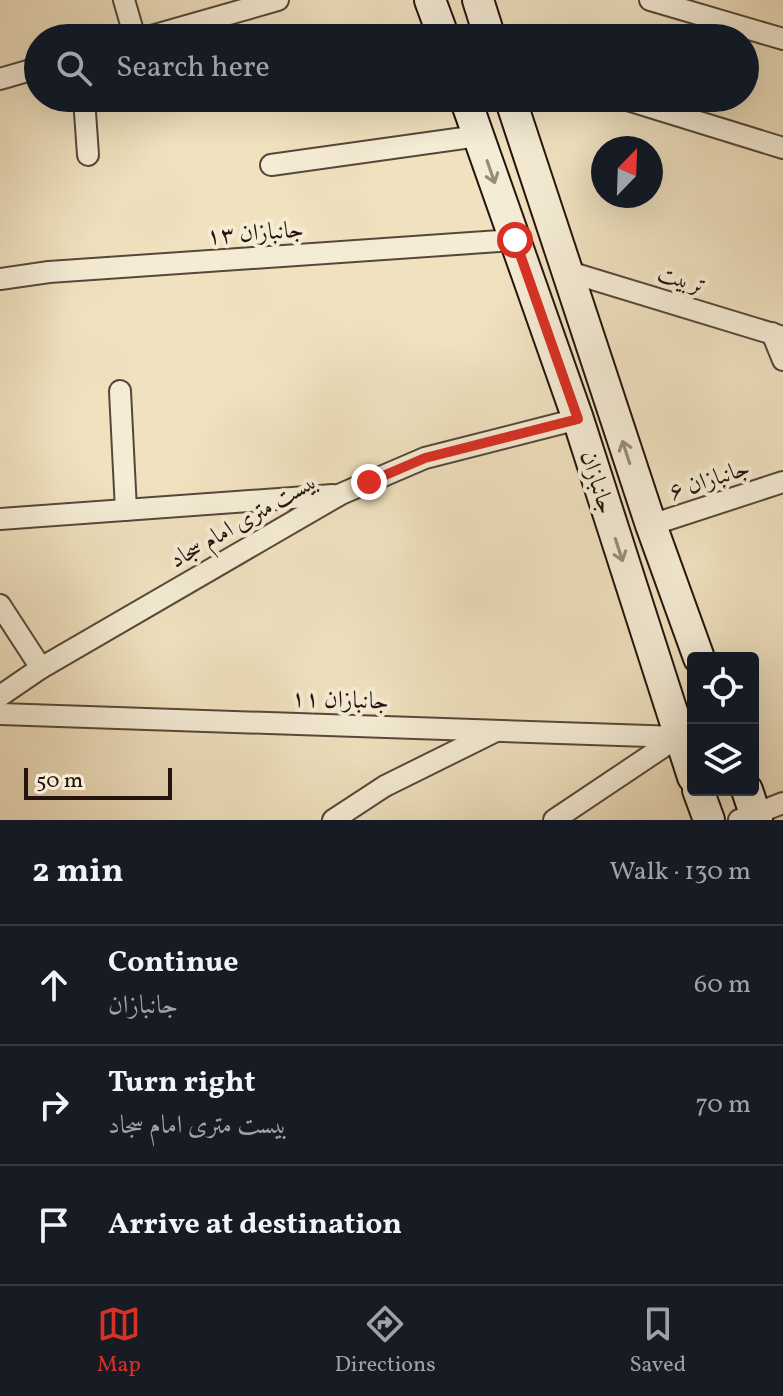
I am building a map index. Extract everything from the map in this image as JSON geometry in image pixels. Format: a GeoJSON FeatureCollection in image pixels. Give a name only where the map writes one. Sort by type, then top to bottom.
{"type":"FeatureCollection","features":[{"type":"Feature","properties":{"kind":"main road"},"geometry":{"type":"LineString","coordinates":[[430,0],[439,24]]}},
{"type":"Feature","properties":{"kind":"main road"},"geometry":{"type":"LineString","coordinates":[[478,0],[486,24]]}},
{"type":"Feature","properties":{"kind":"main road","name":"جانبازان"},"geometry":{"type":"LineString","coordinates":[[470,112],[578,419],[687,761]]}},
{"type":"Feature","properties":{"kind":"main road","name":"جانبازان"},"geometry":{"type":"LineString","coordinates":[[515,112],[651,525],[697,652]]}},
{"type":"Feature","properties":{"kind":"main road"},"geometry":{"type":"LineString","coordinates":[[700,796],[709,820]]}},
{"type":"Feature","properties":{"kind":"street"},"geometry":{"type":"LineString","coordinates":[[124,0],[131,24]]}},
{"type":"Feature","properties":{"kind":"street"},"geometry":{"type":"LineString","coordinates":[[193,24],[278,0]]}},
{"type":"Feature","properties":{"kind":"street"},"geometry":{"type":"LineString","coordinates":[[650,0],[732,24]]}},
{"type":"Feature","properties":{"kind":"street"},"geometry":{"type":"LineString","coordinates":[[759,32],[783,39]]}},
{"type":"Feature","properties":{"kind":"street"},"geometry":{"type":"LineString","coordinates":[[0,79],[24,72]]}},
{"type":"Feature","properties":{"kind":"street"},"geometry":{"type":"LineString","coordinates":[[85,112],[88,155]]}},
{"type":"Feature","properties":{"kind":"street"},"geometry":{"type":"LineString","coordinates":[[666,112],[783,148]]}},
{"type":"Feature","properties":{"kind":"street"},"geometry":{"type":"LineString","coordinates":[[271,165],[478,136]]}},
{"type":"Feature","properties":{"kind":"street","name":"جانبازان ۱۳"},"geometry":{"type":"LineString","coordinates":[[0,279],[49,272],[515,240]]}},
{"type":"Feature","properties":{"kind":"street","name":"تربیت"},"geometry":{"type":"LineString","coordinates":[[566,271],[778,335]]}},
{"type":"Feature","properties":{"kind":"street"},"geometry":{"type":"LineString","coordinates":[[778,335],[783,360]]}},
{"type":"Feature","properties":{"kind":"street"},"geometry":{"type":"LineString","coordinates":[[120,391],[126,510]]}},
{"type":"Feature","properties":{"kind":"street","name":"بیست متری امام سجاد"},"geometry":{"type":"LineString","coordinates":[[0,696],[41,668],[341,494],[425,458],[578,419]]}},
{"type":"Feature","properties":{"kind":"street","name":"جانبازان ۶"},"geometry":{"type":"LineString","coordinates":[[651,525],[783,482]]}},
{"type":"Feature","properties":{"kind":"street"},"geometry":{"type":"LineString","coordinates":[[0,519],[341,494]]}},
{"type":"Feature","properties":{"kind":"street"},"geometry":{"type":"LineString","coordinates":[[0,605],[41,668]]}},
{"type":"Feature","properties":{"kind":"street","name":"جانبازان ۱۱"},"geometry":{"type":"LineString","coordinates":[[0,714],[678,737]]}},
{"type":"Feature","properties":{"kind":"street"},"geometry":{"type":"LineString","coordinates":[[333,820],[385,786],[498,730]]}},
{"type":"Feature","properties":{"kind":"street"},"geometry":{"type":"LineString","coordinates":[[554,820],[678,737]]}},
{"type":"Feature","properties":{"kind":"route"},"geometry":{"type":"LineString","coordinates":[[369,482],[425,458],[578,419],[515,240]]}}]}
